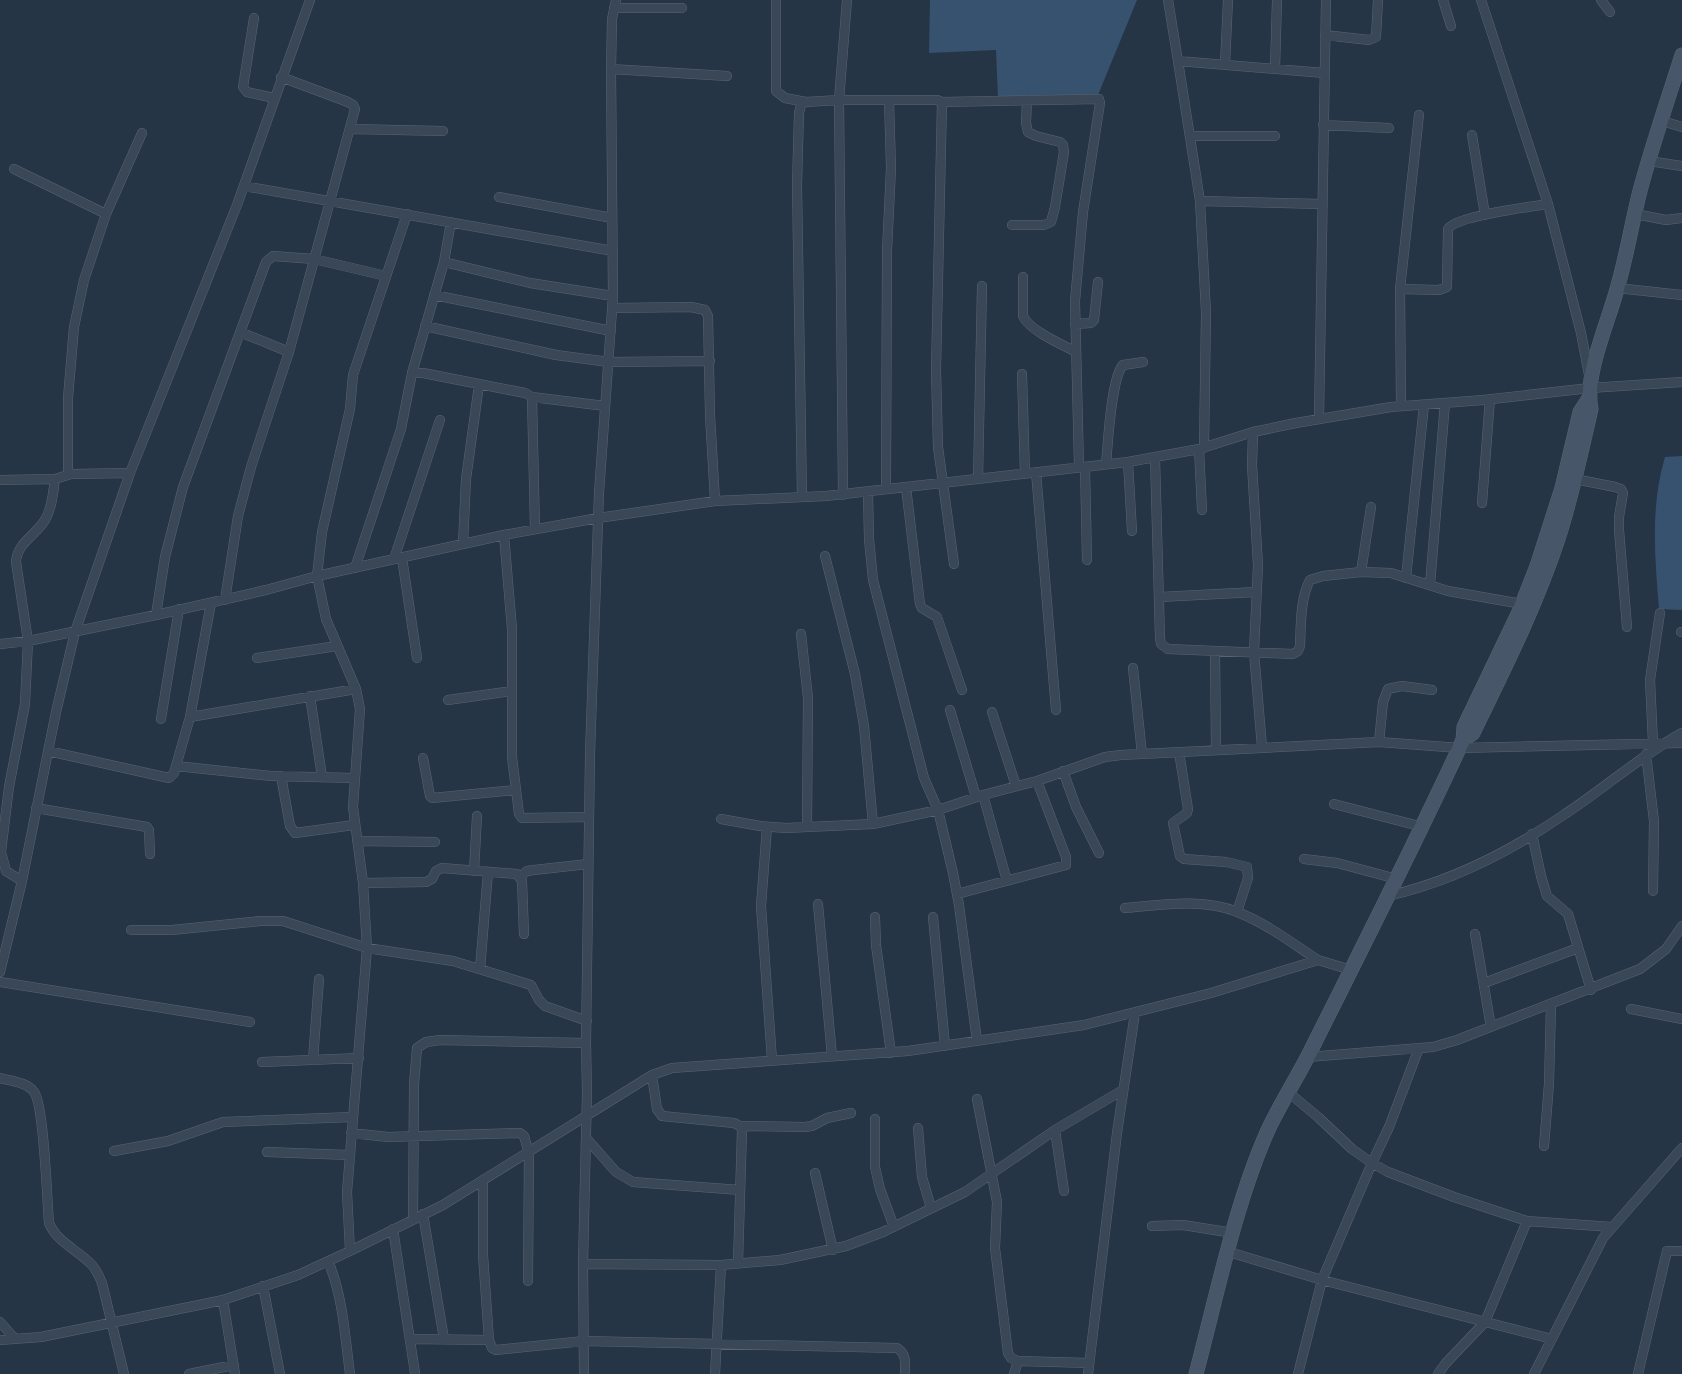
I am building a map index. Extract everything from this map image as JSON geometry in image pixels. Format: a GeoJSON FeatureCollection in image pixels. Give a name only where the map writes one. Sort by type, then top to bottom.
{"type":"FeatureCollection","features":[{"type":"Feature","properties":{"kind":"street"},"geometry":{"type":"LineString","coordinates":[[0,972],[22,881],[75,632],[130,473],[244,186],[310,0]]}},
{"type":"Feature","properties":{"kind":"street"},"geometry":{"type":"LineString","coordinates":[[776,0],[776,91],[785,98],[806,102],[1100,99],[1077,260],[1076,352],[1087,560]]}},
{"type":"Feature","properties":{"kind":"street"},"geometry":{"type":"LineString","coordinates":[[843,495],[839,100],[847,0]]}},
{"type":"Feature","properties":{"kind":"street"},"geometry":{"type":"LineString","coordinates":[[1168,0],[1200,201],[1206,312],[1202,510]]}},
{"type":"Feature","properties":{"kind":"street"},"geometry":{"type":"LineString","coordinates":[[1225,65],[1228,0]]}},
{"type":"Feature","properties":{"kind":"street"},"geometry":{"type":"LineString","coordinates":[[1275,69],[1277,0]]}},
{"type":"Feature","properties":{"kind":"street"},"geometry":{"type":"LineString","coordinates":[[1319,419],[1326,0]]}},
{"type":"Feature","properties":{"kind":"street"},"geometry":{"type":"LineString","coordinates":[[1324,35],[1369,40],[1376,37],[1378,0]]}},
{"type":"Feature","properties":{"kind":"street"},"geometry":{"type":"LineString","coordinates":[[1443,0],[1451,26]]}},
{"type":"Feature","properties":{"kind":"street"},"geometry":{"type":"LineString","coordinates":[[1462,744],[1473,733],[1536,599],[1558,538],[1575,479],[1591,409],[1586,354],[1548,204],[1481,0]]}},
{"type":"Feature","properties":{"kind":"street"},"geometry":{"type":"LineString","coordinates":[[1601,0],[1610,12]]}},
{"type":"Feature","properties":{"kind":"street"},"geometry":{"type":"LineString","coordinates":[[584,1374],[583,1264],[587,1139],[589,817],[598,518],[613,296],[612,18],[615,4],[682,8]]}},
{"type":"Feature","properties":{"kind":"street"},"geometry":{"type":"LineString","coordinates":[[254,18],[243,87],[248,92],[274,98]]}},
{"type":"Feature","properties":{"kind":"street"},"geometry":{"type":"LineString","coordinates":[[1197,1374],[1233,1233],[1253,1168],[1268,1130],[1308,1058],[1423,827],[1462,744],[1464,727],[1522,604],[1537,566],[1562,488],[1580,412],[1590,393],[1598,350],[1617,288],[1649,161],[1682,55]]}},
{"type":"Feature","properties":{"kind":"street"},"geometry":{"type":"LineString","coordinates":[[1178,62],[1324,73]]}},
{"type":"Feature","properties":{"kind":"street"},"geometry":{"type":"LineString","coordinates":[[611,69],[727,76]]}},
{"type":"Feature","properties":{"kind":"street"},"geometry":{"type":"LineString","coordinates":[[225,600],[238,516],[251,467],[289,352],[355,109],[353,105],[281,77]]}},
{"type":"Feature","properties":{"kind":"street"},"geometry":{"type":"LineString","coordinates":[[886,489],[887,251],[891,168],[889,100]]}},
{"type":"Feature","properties":{"kind":"street"},"geometry":{"type":"LineString","coordinates":[[1012,225],[1044,225],[1051,222],[1064,152],[1060,142],[1028,132],[1027,100]]}},
{"type":"Feature","properties":{"kind":"street"},"geometry":{"type":"LineString","coordinates":[[802,497],[797,185],[799,113],[801,105],[806,102]]}},
{"type":"Feature","properties":{"kind":"street"},"geometry":{"type":"LineString","coordinates":[[942,102],[936,370],[938,447],[954,564]]}},
{"type":"Feature","properties":{"kind":"street"},"geometry":{"type":"LineString","coordinates":[[1401,406],[1400,288],[1419,115]]}},
{"type":"Feature","properties":{"kind":"street"},"geometry":{"type":"LineString","coordinates":[[1662,121],[1682,127]]}},
{"type":"Feature","properties":{"kind":"street"},"geometry":{"type":"LineString","coordinates":[[1323,125],[1389,128]]}},
{"type":"Feature","properties":{"kind":"street"},"geometry":{"type":"LineString","coordinates":[[350,129],[443,131]]}},
{"type":"Feature","properties":{"kind":"street"},"geometry":{"type":"LineString","coordinates":[[71,474],[66,462],[74,327],[84,280],[106,214],[142,134]]}},
{"type":"Feature","properties":{"kind":"street"},"geometry":{"type":"LineString","coordinates":[[1190,135],[1275,136]]}},
{"type":"Feature","properties":{"kind":"street"},"geometry":{"type":"LineString","coordinates":[[1472,135],[1485,215]]}},
{"type":"Feature","properties":{"kind":"street"},"geometry":{"type":"LineString","coordinates":[[1649,161],[1682,166]]}},
{"type":"Feature","properties":{"kind":"street"},"geometry":{"type":"LineString","coordinates":[[14,169],[106,214]]}},
{"type":"Feature","properties":{"kind":"street"},"geometry":{"type":"LineString","coordinates":[[244,186],[613,251]]}},
{"type":"Feature","properties":{"kind":"street"},"geometry":{"type":"LineString","coordinates":[[499,196],[612,218]]}},
{"type":"Feature","properties":{"kind":"street"},"geometry":{"type":"LineString","coordinates":[[1200,201],[1322,204]]}},
{"type":"Feature","properties":{"kind":"street"},"geometry":{"type":"LineString","coordinates":[[1400,288],[1439,290],[1447,287],[1449,226],[1458,221],[1485,215],[1548,204]]}},
{"type":"Feature","properties":{"kind":"street"},"geometry":{"type":"LineString","coordinates":[[350,1251],[347,1192],[349,1155],[367,948],[363,883],[354,825],[354,778],[360,709],[356,689],[326,620],[316,576],[322,532],[350,409],[353,375],[407,214]]}},
{"type":"Feature","properties":{"kind":"street"},"geometry":{"type":"LineString","coordinates":[[1635,214],[1666,220],[1682,218]]}},
{"type":"Feature","properties":{"kind":"street"},"geometry":{"type":"LineString","coordinates":[[355,568],[401,429],[412,373],[444,262],[451,222]]}},
{"type":"Feature","properties":{"kind":"street"},"geometry":{"type":"LineString","coordinates":[[156,615],[165,557],[183,487],[263,268],[269,258],[273,256],[314,259],[386,276]]}},
{"type":"Feature","properties":{"kind":"street"},"geometry":{"type":"LineString","coordinates":[[444,262],[530,283],[613,296]]}},
{"type":"Feature","properties":{"kind":"street"},"geometry":{"type":"LineString","coordinates":[[1023,277],[1025,321],[1033,328],[1076,352]]}},
{"type":"Feature","properties":{"kind":"street"},"geometry":{"type":"LineString","coordinates":[[1076,324],[1091,323],[1094,320],[1098,282]]}},
{"type":"Feature","properties":{"kind":"street"},"geometry":{"type":"LineString","coordinates":[[978,479],[982,286]]}},
{"type":"Feature","properties":{"kind":"street"},"geometry":{"type":"LineString","coordinates":[[1617,288],[1682,295]]}},
{"type":"Feature","properties":{"kind":"street"},"geometry":{"type":"LineString","coordinates":[[434,295],[611,331]]}},
{"type":"Feature","properties":{"kind":"street"},"geometry":{"type":"LineString","coordinates":[[612,308],[691,307],[705,310],[710,323],[710,415],[715,501]]}},
{"type":"Feature","properties":{"kind":"street"},"geometry":{"type":"LineString","coordinates":[[425,326],[556,355],[609,362],[710,361]]}},
{"type":"Feature","properties":{"kind":"street"},"geometry":{"type":"LineString","coordinates":[[240,332],[289,352]]}},
{"type":"Feature","properties":{"kind":"street"},"geometry":{"type":"LineString","coordinates":[[1106,464],[1118,371],[1123,365],[1143,362]]}},
{"type":"Feature","properties":{"kind":"street"},"geometry":{"type":"LineString","coordinates":[[412,373],[423,373],[525,393],[532,397],[605,406]]}},
{"type":"Feature","properties":{"kind":"street"},"geometry":{"type":"LineString","coordinates":[[1022,374],[1025,474]]}},
{"type":"Feature","properties":{"kind":"street"},"geometry":{"type":"LineString","coordinates":[[0,644],[28,641],[156,615],[398,558],[598,518],[715,501],[843,495],[1128,462],[1202,448],[1252,432],[1401,406],[1590,393],[1682,382]]}},
{"type":"Feature","properties":{"kind":"street"},"geometry":{"type":"LineString","coordinates":[[464,544],[466,479],[479,385]]}},
{"type":"Feature","properties":{"kind":"street"},"geometry":{"type":"LineString","coordinates":[[532,397],[535,529]]}},
{"type":"Feature","properties":{"kind":"street"},"geometry":{"type":"LineString","coordinates":[[1482,503],[1490,399]]}},
{"type":"Feature","properties":{"kind":"street"},"geometry":{"type":"LineString","coordinates":[[1430,585],[1445,403]]}},
{"type":"Feature","properties":{"kind":"street"},"geometry":{"type":"LineString","coordinates":[[1406,578],[1424,405]]}},
{"type":"Feature","properties":{"kind":"street"},"geometry":{"type":"LineString","coordinates":[[417,658],[398,558],[440,420]]}},
{"type":"Feature","properties":{"kind":"street"},"geometry":{"type":"LineString","coordinates":[[1252,432],[1258,565],[1254,652],[1262,747]]}},
{"type":"Feature","properties":{"kind":"street"},"geometry":{"type":"LineString","coordinates":[[1155,458],[1160,638],[1163,647],[1168,649],[1293,654],[1298,651],[1304,600],[1310,580],[1323,576],[1361,572],[1390,573],[1448,591],[1522,604]]}},
{"type":"Feature","properties":{"kind":"street"},"geometry":{"type":"LineString","coordinates":[[1128,462],[1132,531]]}},
{"type":"Feature","properties":{"kind":"street"},"geometry":{"type":"LineString","coordinates":[[1036,472],[1056,710]]}},
{"type":"Feature","properties":{"kind":"street"},"geometry":{"type":"LineString","coordinates":[[0,480],[55,479],[71,474],[130,473]]}},
{"type":"Feature","properties":{"kind":"street"},"geometry":{"type":"LineString","coordinates":[[22,881],[6,871],[0,852],[24,704],[28,641],[16,562],[18,550],[44,522],[48,514],[55,479]]}},
{"type":"Feature","properties":{"kind":"street"},"geometry":{"type":"LineString","coordinates":[[1575,479],[1615,487],[1621,489],[1623,493],[1618,530],[1627,627]]}},
{"type":"Feature","properties":{"kind":"street"},"geometry":{"type":"LineString","coordinates":[[906,487],[920,604],[922,608],[937,617],[962,690]]}},
{"type":"Feature","properties":{"kind":"street"},"geometry":{"type":"LineString","coordinates":[[868,492],[873,580],[924,777],[938,810],[957,894],[976,1041]]}},
{"type":"Feature","properties":{"kind":"street"},"geometry":{"type":"LineString","coordinates":[[1361,572],[1371,507]]}},
{"type":"Feature","properties":{"kind":"street"},"geometry":{"type":"LineString","coordinates":[[504,535],[512,629],[512,757],[519,814],[522,818],[589,817]]}},
{"type":"Feature","properties":{"kind":"street"},"geometry":{"type":"LineString","coordinates":[[825,556],[859,695],[873,824]]}},
{"type":"Feature","properties":{"kind":"street"},"geometry":{"type":"LineString","coordinates":[[1160,597],[1256,592]]}},
{"type":"Feature","properties":{"kind":"street"},"geometry":{"type":"LineString","coordinates":[[48,751],[169,778],[174,773],[190,717],[211,603]]}},
{"type":"Feature","properties":{"kind":"street"},"geometry":{"type":"LineString","coordinates":[[161,719],[179,609]]}},
{"type":"Feature","properties":{"kind":"street"},"geometry":{"type":"LineString","coordinates":[[1653,743],[1650,681],[1660,614]]}},
{"type":"Feature","properties":{"kind":"street"},"geometry":{"type":"LineString","coordinates":[[801,634],[808,698],[807,827]]}},
{"type":"Feature","properties":{"kind":"street"},"geometry":{"type":"LineString","coordinates":[[257,658],[338,646]]}},
{"type":"Feature","properties":{"kind":"street"},"geometry":{"type":"LineString","coordinates":[[1215,651],[1216,750]]}},
{"type":"Feature","properties":{"kind":"street"},"geometry":{"type":"LineString","coordinates":[[1134,668],[1142,754]]}},
{"type":"Feature","properties":{"kind":"street"},"geometry":{"type":"LineString","coordinates":[[1379,742],[1383,702],[1388,688],[1432,690]]}},
{"type":"Feature","properties":{"kind":"street"},"geometry":{"type":"LineString","coordinates":[[190,717],[356,689]]}},
{"type":"Feature","properties":{"kind":"street"},"geometry":{"type":"LineString","coordinates":[[448,700],[512,691]]}},
{"type":"Feature","properties":{"kind":"street"},"geometry":{"type":"LineString","coordinates":[[310,696],[322,777]]}},
{"type":"Feature","properties":{"kind":"street"},"geometry":{"type":"LineString","coordinates":[[950,710],[1007,882]]}},
{"type":"Feature","properties":{"kind":"street"},"geometry":{"type":"LineString","coordinates":[[992,712],[1016,786]]}},
{"type":"Feature","properties":{"kind":"street"},"geometry":{"type":"LineString","coordinates":[[1387,896],[1421,888],[1481,864],[1565,814],[1646,754],[1682,733]]}},
{"type":"Feature","properties":{"kind":"street"},"geometry":{"type":"LineString","coordinates":[[721,819],[767,827],[873,824],[938,810],[1037,781],[1105,757],[1142,754],[1379,742],[1682,743]]}},
{"type":"Feature","properties":{"kind":"street"},"geometry":{"type":"LineString","coordinates":[[1179,752],[1188,809],[1187,813],[1173,823],[1180,856],[1184,859],[1226,862],[1247,867],[1248,878],[1237,912]]}},
{"type":"Feature","properties":{"kind":"street"},"geometry":{"type":"LineString","coordinates":[[1646,754],[1654,821],[1653,891]]}},
{"type":"Feature","properties":{"kind":"street"},"geometry":{"type":"LineString","coordinates":[[423,758],[432,798],[516,790]]}},
{"type":"Feature","properties":{"kind":"street"},"geometry":{"type":"LineString","coordinates":[[176,766],[281,776],[354,778]]}},
{"type":"Feature","properties":{"kind":"street"},"geometry":{"type":"LineString","coordinates":[[1063,771],[1076,807],[1100,853]]}},
{"type":"Feature","properties":{"kind":"street"},"geometry":{"type":"LineString","coordinates":[[281,776],[290,826],[295,833],[354,825]]}},
{"type":"Feature","properties":{"kind":"street"},"geometry":{"type":"LineString","coordinates":[[957,894],[1061,868],[1067,862],[1037,781]]}},
{"type":"Feature","properties":{"kind":"street"},"geometry":{"type":"LineString","coordinates":[[1334,804],[1423,827]]}},
{"type":"Feature","properties":{"kind":"street"},"geometry":{"type":"LineString","coordinates":[[36,808],[147,827],[150,854]]}},
{"type":"Feature","properties":{"kind":"street"},"geometry":{"type":"LineString","coordinates":[[474,871],[477,816]]}},
{"type":"Feature","properties":{"kind":"street"},"geometry":{"type":"LineString","coordinates":[[767,827],[761,906],[772,1060]]}},
{"type":"Feature","properties":{"kind":"street"},"geometry":{"type":"LineString","coordinates":[[1532,834],[1547,896],[1568,915],[1591,990]]}},
{"type":"Feature","properties":{"kind":"street"},"geometry":{"type":"LineString","coordinates":[[357,841],[435,843]]}},
{"type":"Feature","properties":{"kind":"street"},"geometry":{"type":"LineString","coordinates":[[1304,859],[1337,863],[1397,879]]}},
{"type":"Feature","properties":{"kind":"street"},"geometry":{"type":"LineString","coordinates":[[520,877],[527,871],[588,864]]}},
{"type":"Feature","properties":{"kind":"street"},"geometry":{"type":"LineString","coordinates":[[363,883],[426,882],[442,868],[513,874],[520,877]]}},
{"type":"Feature","properties":{"kind":"street"},"geometry":{"type":"LineString","coordinates":[[480,969],[488,872]]}},
{"type":"Feature","properties":{"kind":"street"},"geometry":{"type":"LineString","coordinates":[[520,877],[524,934]]}},
{"type":"Feature","properties":{"kind":"street"},"geometry":{"type":"LineString","coordinates":[[818,904],[832,1056]]}},
{"type":"Feature","properties":{"kind":"street"},"geometry":{"type":"LineString","coordinates":[[1125,908],[1183,904],[1237,912],[1267,927],[1318,960],[1351,970]]}},
{"type":"Feature","properties":{"kind":"street"},"geometry":{"type":"LineString","coordinates":[[875,917],[876,945],[891,1053]]}},
{"type":"Feature","properties":{"kind":"street"},"geometry":{"type":"LineString","coordinates":[[933,917],[945,1046]]}},
{"type":"Feature","properties":{"kind":"street"},"geometry":{"type":"LineString","coordinates":[[131,930],[198,928],[272,920],[283,921],[367,948],[453,961],[531,985],[545,1006],[587,1021]]}},
{"type":"Feature","properties":{"kind":"street"},"geometry":{"type":"LineString","coordinates":[[1308,1058],[1441,1045],[1591,990],[1640,969],[1666,949],[1682,926]]}},
{"type":"Feature","properties":{"kind":"street"},"geometry":{"type":"LineString","coordinates":[[1475,934],[1491,1027]]}},
{"type":"Feature","properties":{"kind":"street"},"geometry":{"type":"LineString","coordinates":[[1484,983],[1578,948]]}},
{"type":"Feature","properties":{"kind":"street"},"geometry":{"type":"LineString","coordinates":[[0,1340],[41,1337],[223,1299],[298,1275],[423,1214],[529,1153],[652,1075],[672,1068],[891,1053],[1084,1025],[1211,993],[1318,960]]}},
{"type":"Feature","properties":{"kind":"street"},"geometry":{"type":"LineString","coordinates":[[314,1060],[319,979]]}},
{"type":"Feature","properties":{"kind":"street"},"geometry":{"type":"LineString","coordinates":[[0,982],[250,1022]]}},
{"type":"Feature","properties":{"kind":"street"},"geometry":{"type":"LineString","coordinates":[[1544,1146],[1549,1084],[1551,1005]]}},
{"type":"Feature","properties":{"kind":"street"},"geometry":{"type":"LineString","coordinates":[[1631,1009],[1682,1019]]}},
{"type":"Feature","properties":{"kind":"street"},"geometry":{"type":"LineString","coordinates":[[1088,1374],[1123,1090],[1135,1013]]}},
{"type":"Feature","properties":{"kind":"street"},"geometry":{"type":"LineString","coordinates":[[413,1219],[413,1137],[417,1048],[422,1044],[440,1040],[586,1043]]}},
{"type":"Feature","properties":{"kind":"street"},"geometry":{"type":"LineString","coordinates":[[1298,1374],[1322,1280],[1371,1163],[1389,1127],[1419,1048]]}},
{"type":"Feature","properties":{"kind":"street"},"geometry":{"type":"LineString","coordinates":[[262,1062],[359,1058]]}},
{"type":"Feature","properties":{"kind":"street"},"geometry":{"type":"LineString","coordinates":[[652,1075],[657,1109],[662,1116],[734,1123],[740,1126],[798,1128],[812,1126],[827,1118],[851,1113]]}},
{"type":"Feature","properties":{"kind":"street"},"geometry":{"type":"LineString","coordinates":[[0,1078],[30,1087],[36,1093],[41,1113],[49,1223],[58,1238],[92,1265],[102,1284],[124,1374]]}},
{"type":"Feature","properties":{"kind":"street"},"geometry":{"type":"LineString","coordinates":[[583,1264],[722,1265],[780,1260],[833,1250],[894,1227],[965,1192],[1054,1130],[1123,1090]]}},
{"type":"Feature","properties":{"kind":"street"},"geometry":{"type":"LineString","coordinates":[[1288,1092],[1352,1149],[1388,1172],[1527,1221],[1612,1227]]}},
{"type":"Feature","properties":{"kind":"street"},"geometry":{"type":"LineString","coordinates":[[977,1099],[997,1202],[995,1248],[1008,1353],[1011,1358],[1018,1360],[1089,1363]]}},
{"type":"Feature","properties":{"kind":"street"},"geometry":{"type":"LineString","coordinates":[[114,1151],[168,1141],[223,1122],[352,1117]]}},
{"type":"Feature","properties":{"kind":"street"},"geometry":{"type":"LineString","coordinates":[[875,1119],[876,1174],[894,1227]]}},
{"type":"Feature","properties":{"kind":"street"},"geometry":{"type":"LineString","coordinates":[[738,1263],[742,1130],[740,1126]]}},
{"type":"Feature","properties":{"kind":"street"},"geometry":{"type":"LineString","coordinates":[[918,1128],[922,1177],[931,1208]]}},
{"type":"Feature","properties":{"kind":"street"},"geometry":{"type":"LineString","coordinates":[[1054,1130],[1064,1191]]}},
{"type":"Feature","properties":{"kind":"street"},"geometry":{"type":"LineString","coordinates":[[351,1133],[388,1137],[520,1134],[526,1140],[529,1153],[528,1281]]}},
{"type":"Feature","properties":{"kind":"street"},"geometry":{"type":"LineString","coordinates":[[587,1139],[616,1172],[633,1182],[740,1190]]}},
{"type":"Feature","properties":{"kind":"street"},"geometry":{"type":"LineString","coordinates":[[1534,1374],[1603,1238],[1682,1148]]}},
{"type":"Feature","properties":{"kind":"street"},"geometry":{"type":"LineString","coordinates":[[267,1152],[349,1155]]}},
{"type":"Feature","properties":{"kind":"street"},"geometry":{"type":"LineString","coordinates":[[815,1173],[833,1250]]}},
{"type":"Feature","properties":{"kind":"street"},"geometry":{"type":"LineString","coordinates":[[483,1180],[483,1255],[489,1340],[492,1348],[504,1351],[584,1341],[897,1348],[904,1356],[905,1374]]}},
{"type":"Feature","properties":{"kind":"street"},"geometry":{"type":"LineString","coordinates":[[423,1214],[444,1340]]}},
{"type":"Feature","properties":{"kind":"street"},"geometry":{"type":"LineString","coordinates":[[1438,1374],[1485,1322],[1527,1221]]}},
{"type":"Feature","properties":{"kind":"street"},"geometry":{"type":"LineString","coordinates":[[1152,1226],[1183,1225],[1233,1233]]}},
{"type":"Feature","properties":{"kind":"street"},"geometry":{"type":"LineString","coordinates":[[393,1229],[415,1373]]}},
{"type":"Feature","properties":{"kind":"street"},"geometry":{"type":"LineString","coordinates":[[1638,1374],[1667,1251],[1682,1251]]}},
{"type":"Feature","properties":{"kind":"street"},"geometry":{"type":"LineString","coordinates":[[1229,1252],[1322,1280],[1551,1339]]}},
{"type":"Feature","properties":{"kind":"street"},"geometry":{"type":"LineString","coordinates":[[328,1261],[334,1275],[343,1320],[350,1374]]}},
{"type":"Feature","properties":{"kind":"street"},"geometry":{"type":"LineString","coordinates":[[715,1374],[722,1265]]}},
{"type":"Feature","properties":{"kind":"street"},"geometry":{"type":"LineString","coordinates":[[263,1286],[280,1374]]}},
{"type":"Feature","properties":{"kind":"street"},"geometry":{"type":"LineString","coordinates":[[189,1374],[235,1370],[223,1299]]}},
{"type":"Feature","properties":{"kind":"street"},"geometry":{"type":"LineString","coordinates":[[0,1322],[15,1339]]}},
{"type":"Feature","properties":{"kind":"street"},"geometry":{"type":"LineString","coordinates":[[410,1339],[489,1340]]}},
{"type":"Feature","properties":{"kind":"street"},"geometry":{"type":"LineString","coordinates":[[1014,1374],[1018,1360]]}},
{"type":"Feature","properties":{"kind":"water"},"geometry":{"type":"Polygon","coordinates":[[[930,0],[1137,0],[1098,95],[998,97],[996,50],[929,53],[930,0]]]}},
{"type":"Feature","properties":{"kind":"water"},"geometry":{"type":"Polygon","coordinates":[[[1682,456],[1682,610],[1659,609],[1655,533],[1657,495],[1665,457],[1682,456]]]}}]}
